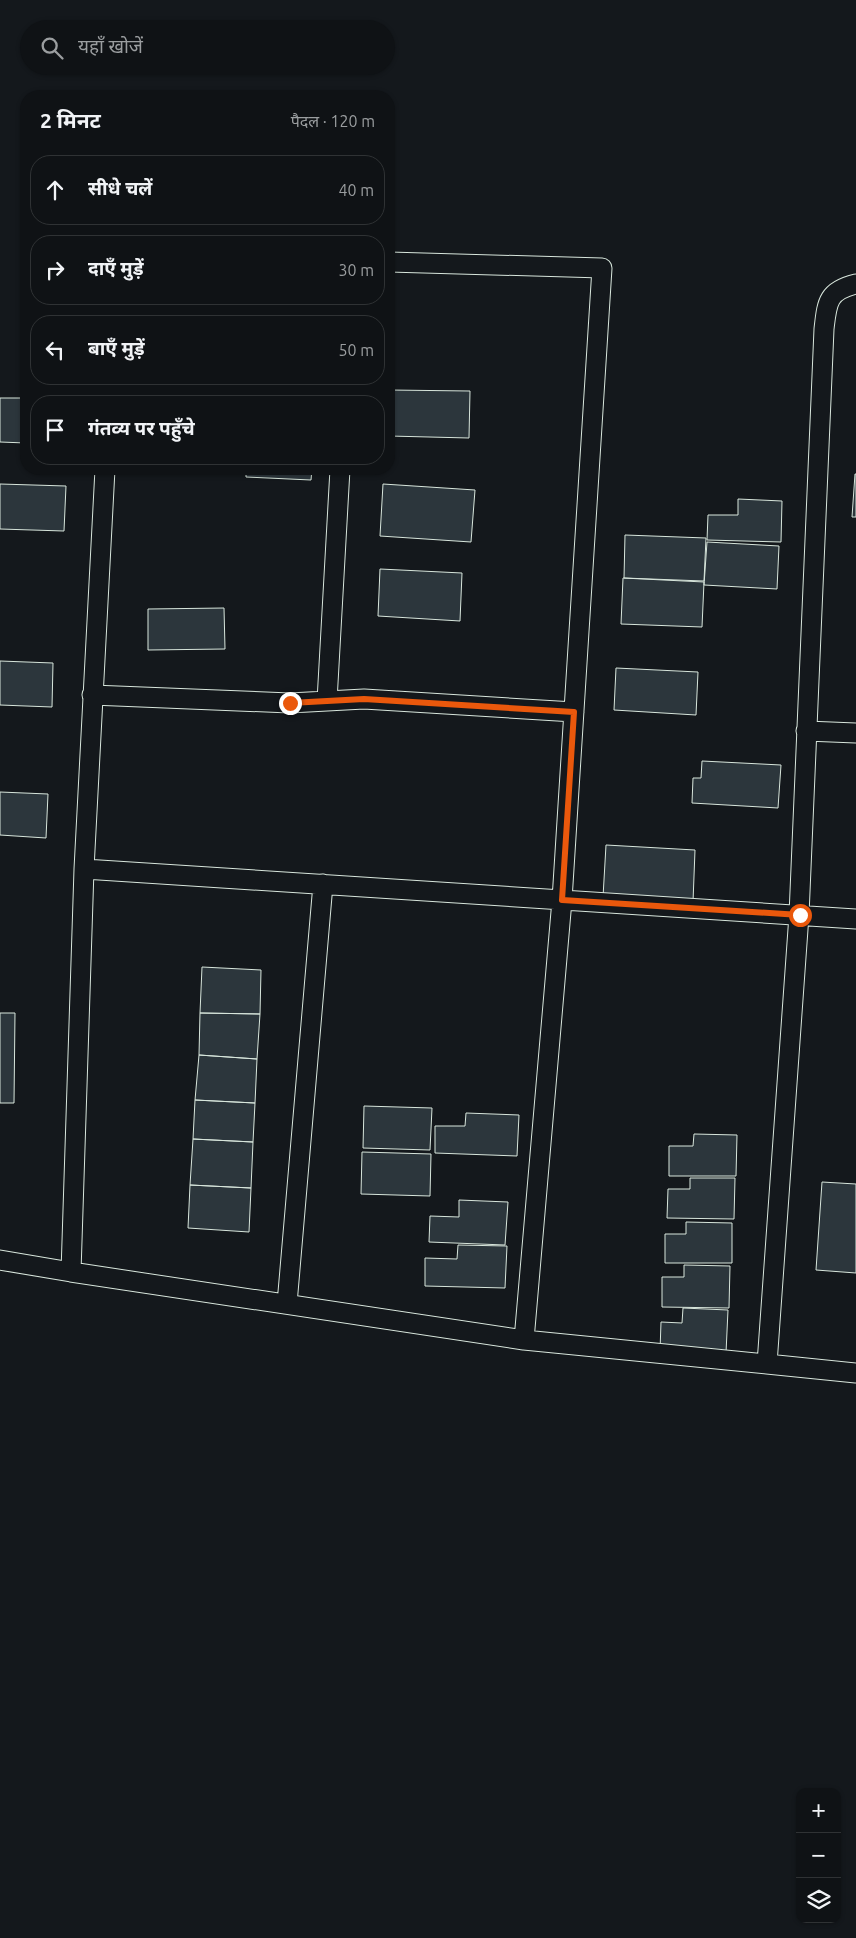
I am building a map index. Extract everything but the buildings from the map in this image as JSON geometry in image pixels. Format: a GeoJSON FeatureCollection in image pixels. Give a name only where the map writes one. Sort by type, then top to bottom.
{"type":"FeatureCollection","features":[{"type":"Feature","properties":{"kind":"lane"},"geometry":{"type":"LineString","coordinates":[[395,262],[602,268],[562,900],[524,1340]]}},
{"type":"Feature","properties":{"kind":"lane"},"geometry":{"type":"LineString","coordinates":[[767,1364],[800,915],[806,730],[824,329],[827,304],[840,288],[856,284]]}},
{"type":"Feature","properties":{"kind":"lane"},"geometry":{"type":"LineString","coordinates":[[71,1272],[84,869],[105,475]]}},
{"type":"Feature","properties":{"kind":"lane"},"geometry":{"type":"LineString","coordinates":[[327,702],[340,475]]}},
{"type":"Feature","properties":{"kind":"lane"},"geometry":{"type":"LineString","coordinates":[[92,694],[290,703],[364,699],[574,712]]}},
{"type":"Feature","properties":{"kind":"lane"},"geometry":{"type":"LineString","coordinates":[[806,730],[856,733]]}},
{"type":"Feature","properties":{"kind":"lane"},"geometry":{"type":"LineString","coordinates":[[84,869],[856,919]]}},
{"type":"Feature","properties":{"kind":"lane"},"geometry":{"type":"LineString","coordinates":[[286,1304],[323,884]]}},
{"type":"Feature","properties":{"kind":"lane"},"geometry":{"type":"LineString","coordinates":[[0,1260],[524,1340],[856,1373]]}},
{"type":"Feature","properties":{"kind":"route"},"geometry":{"type":"LineString","coordinates":[[290,703],[364,699],[574,712],[562,900],[800,915]]}}]}
